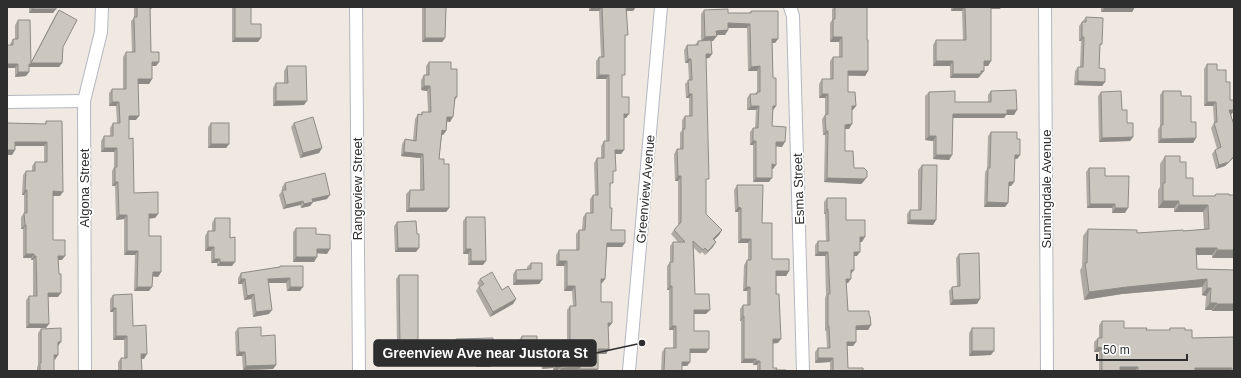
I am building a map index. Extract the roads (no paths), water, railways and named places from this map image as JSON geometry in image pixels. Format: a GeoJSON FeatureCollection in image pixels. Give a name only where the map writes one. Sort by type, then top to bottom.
{"type":"FeatureCollection","features":[{"type":"Feature","properties":{"kind":"street","name":"Algona Street"},"geometry":{"type":"LineString","coordinates":[[85,371],[84,101],[101,32],[102,7]]}},
{"type":"Feature","properties":{"kind":"street","name":"Rangeview Street"},"geometry":{"type":"LineString","coordinates":[[356,7],[359,371]]}},
{"type":"Feature","properties":{"kind":"street","name":"Greenview Avenue"},"geometry":{"type":"LineString","coordinates":[[629,371],[661,7]]}},
{"type":"Feature","properties":{"kind":"street","name":"Esma Street"},"geometry":{"type":"LineString","coordinates":[[790,7],[793,16],[803,371]]}},
{"type":"Feature","properties":{"kind":"street","name":"Sunningdale Avenue"},"geometry":{"type":"LineString","coordinates":[[1045,7],[1047,371]]}},
{"type":"Feature","properties":{"kind":"street"},"geometry":{"type":"LineString","coordinates":[[7,102],[84,101]]}},
{"type":"Feature","properties":{"kind":"place","name":"Greenview Ave near Justora St"},"geometry":{"type":"Point","coordinates":[642,343]}}]}
